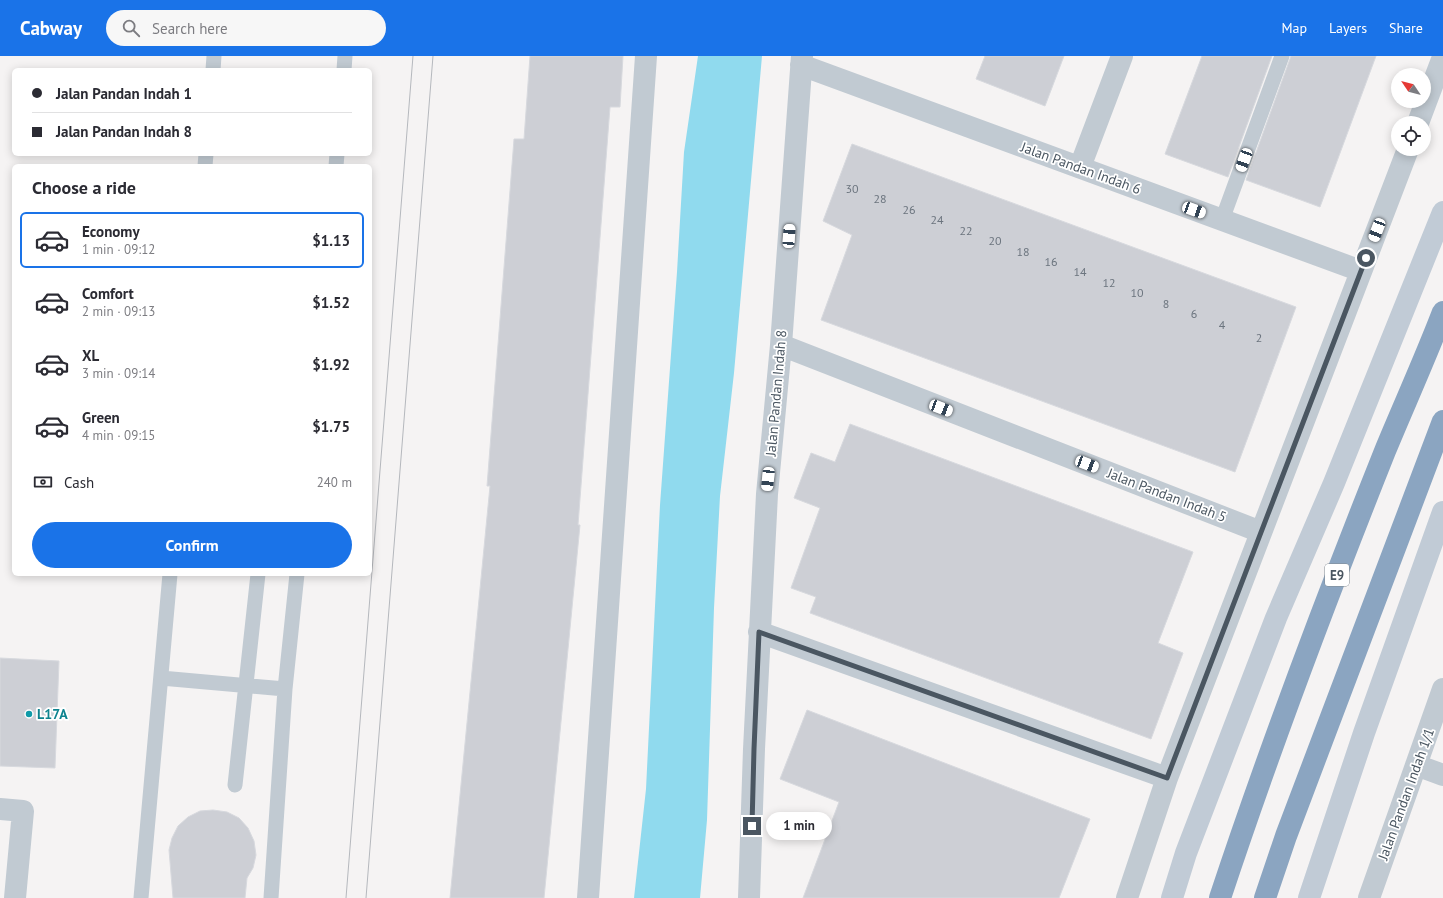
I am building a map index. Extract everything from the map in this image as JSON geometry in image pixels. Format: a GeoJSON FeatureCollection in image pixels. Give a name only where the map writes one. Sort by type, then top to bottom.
{"type":"FeatureCollection","features":[{"type":"Feature","properties":{"kind":"highway","name":"E9"},"geometry":{"type":"LineString","coordinates":[[1220,898],[1299,672],[1385,451],[1443,312]]}},
{"type":"Feature","properties":{"kind":"highway"},"geometry":{"type":"LineString","coordinates":[[1265,898],[1286,836],[1443,422]]}},
{"type":"Feature","properties":{"kind":"main road"},"geometry":{"type":"LineString","coordinates":[[1172,898],[1186,854],[1276,618],[1334,482],[1443,212]]}},
{"type":"Feature","properties":{"kind":"main road"},"geometry":{"type":"LineString","coordinates":[[1309,898],[1364,733],[1443,512]]}},
{"type":"Feature","properties":{"kind":"street"},"geometry":{"type":"LineString","coordinates":[[588,898],[646,56]]}},
{"type":"Feature","properties":{"kind":"street"},"geometry":{"type":"LineString","coordinates":[[1080,167],[1122,56]]}},
{"type":"Feature","properties":{"kind":"street"},"geometry":{"type":"LineString","coordinates":[[1421,116],[1443,57]]}},
{"type":"Feature","properties":{"kind":"street","name":"Jalan Pandan Indah 6"},"geometry":{"type":"LineString","coordinates":[[801,61],[1080,167],[1361,271]]}},
{"type":"Feature","properties":{"kind":"street","name":"Jalan Pandan Indah 8"},"geometry":{"type":"LineString","coordinates":[[749,898],[759,632],[767,494],[781,345],[801,61]]}},
{"type":"Feature","properties":{"kind":"street"},"geometry":{"type":"LineString","coordinates":[[1127,898],[1167,778],[1405,156]]}},
{"type":"Feature","properties":{"kind":"street","name":"Jalan Pandan Indah 5"},"geometry":{"type":"LineString","coordinates":[[781,345],[1261,532]]}},
{"type":"Feature","properties":{"kind":"street"},"geometry":{"type":"LineString","coordinates":[[759,632],[1167,778]]}},
{"type":"Feature","properties":{"kind":"street","name":"Jalan Pandan Indah 1/1"},"geometry":{"type":"LineString","coordinates":[[1369,898],[1443,689]]}},
{"type":"Feature","properties":{"kind":"street"},"geometry":{"type":"LineString","coordinates":[[1416,765],[1443,775]]}},
{"type":"Feature","properties":{"kind":"street"},"geometry":{"type":"LineString","coordinates":[[0,809],[23,811],[15,898]]}},
{"type":"Feature","properties":{"kind":"lane"},"geometry":{"type":"LineString","coordinates":[[213,68],[214,56]]}},
{"type":"Feature","properties":{"kind":"lane"},"geometry":{"type":"LineString","coordinates":[[344,68],[345,56]]}},
{"type":"Feature","properties":{"kind":"lane"},"geometry":{"type":"LineString","coordinates":[[1222,220],[1282,56]]}},
{"type":"Feature","properties":{"kind":"lane"},"geometry":{"type":"LineString","coordinates":[[141,898],[170,576]]}},
{"type":"Feature","properties":{"kind":"lane"},"geometry":{"type":"LineString","coordinates":[[235,785],[258,576]]}},
{"type":"Feature","properties":{"kind":"lane"},"geometry":{"type":"LineString","coordinates":[[271,898],[285,689],[297,576]]}},
{"type":"Feature","properties":{"kind":"lane"},"geometry":{"type":"LineString","coordinates":[[161,678],[285,689]]}},
{"type":"Feature","properties":{"kind":"water"},"geometry":{"type":"Polygon","coordinates":[[[698,56],[762,56],[734,373],[720,496],[714,608],[707,820],[700,898],[634,898],[646,789],[660,505],[684,152],[698,56]]]}},
{"type":"Feature","properties":{"kind":"building"},"geometry":{"type":"Polygon","coordinates":[[[530,56],[623,56],[620,107],[610,107],[578,525],[580,525],[544,898],[450,898],[490,486],[487,486],[514,139],[524,139],[530,56]]]}},
{"type":"Feature","properties":{"kind":"building"},"geometry":{"type":"Polygon","coordinates":[[[985,56],[1064,56],[1045,106],[976,79],[985,56]]]}},
{"type":"Feature","properties":{"kind":"building"},"geometry":{"type":"Polygon","coordinates":[[[1202,56],[1272,56],[1228,177],[1165,154],[1202,56]]]}},
{"type":"Feature","properties":{"kind":"building"},"geometry":{"type":"Polygon","coordinates":[[[1291,56],[1376,56],[1320,207],[1246,180],[1291,56]]]}},
{"type":"Feature","properties":{"kind":"building"},"geometry":{"type":"Polygon","coordinates":[[[852,144],[1296,307],[1235,472],[821,320],[852,235],[823,221],[852,144]]]}},
{"type":"Feature","properties":{"kind":"building"},"geometry":{"type":"Polygon","coordinates":[[[850,424],[1193,552],[1158,643],[1183,653],[1151,739],[810,613],[816,597],[791,588],[820,508],[794,498],[811,453],[835,462],[850,424]]]}},
{"type":"Feature","properties":{"kind":"building","name":"L17A"},"geometry":{"type":"Polygon","coordinates":[[[0,658],[59,661],[55,768],[0,766],[0,658]]]}},
{"type":"Feature","properties":{"kind":"building"},"geometry":{"type":"Polygon","coordinates":[[[807,710],[1090,819],[1059,898],[803,898],[839,802],[780,779],[807,710]]]}},
{"type":"Feature","properties":{"kind":"building"},"geometry":{"type":"Polygon","coordinates":[[[213,810],[227,812],[239,818],[248,828],[254,841],[256,855],[253,868],[247,878],[245,898],[173,898],[169,850],[172,838],[178,826],[188,817],[200,811],[213,810]]]}},
{"type":"Feature","properties":{"kind":"tram line"},"geometry":{"type":"LineString","coordinates":[[372,571],[413,56]]}},
{"type":"Feature","properties":{"kind":"tram line"},"geometry":{"type":"LineString","coordinates":[[366,898],[433,56]]}},
{"type":"Feature","properties":{"kind":"tram line"},"geometry":{"type":"LineString","coordinates":[[346,898],[372,576]]}},
{"type":"Feature","properties":{"kind":"place","name":"L17A"},"geometry":{"type":"Point","coordinates":[29,714]}},
{"type":"Feature","properties":{"kind":"route"},"geometry":{"type":"LineString","coordinates":[[752,826],[759,632],[1167,778],[1366,258]]}}]}
